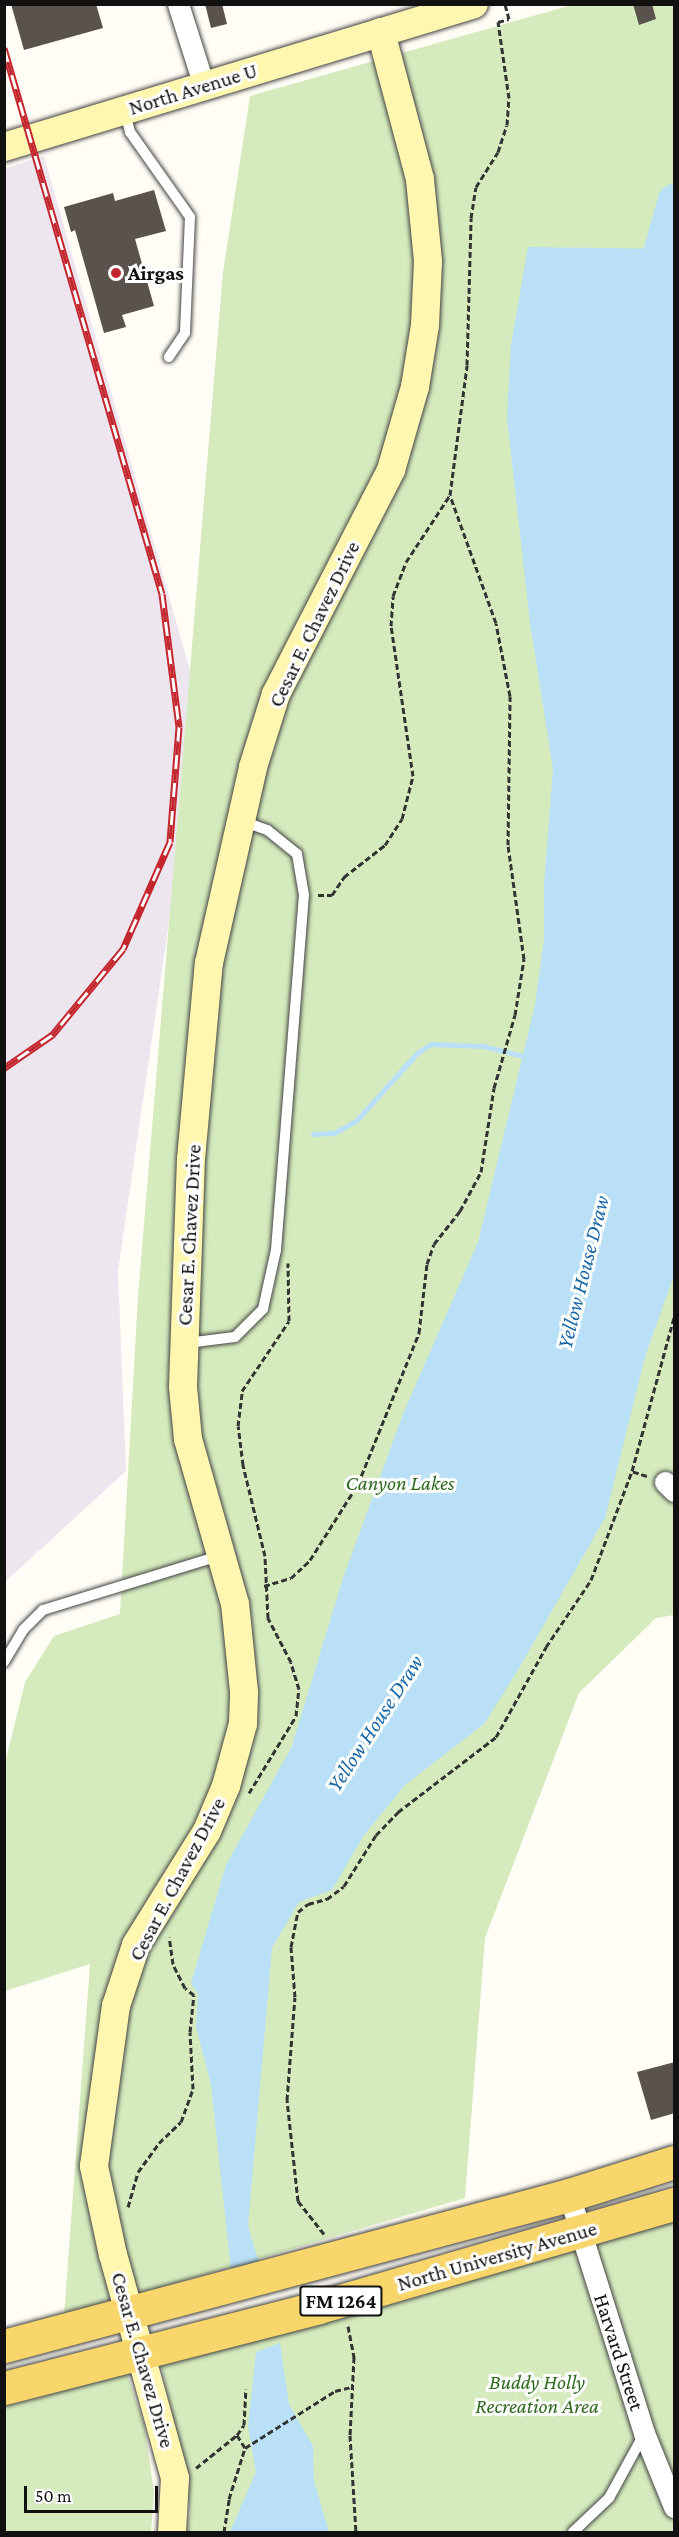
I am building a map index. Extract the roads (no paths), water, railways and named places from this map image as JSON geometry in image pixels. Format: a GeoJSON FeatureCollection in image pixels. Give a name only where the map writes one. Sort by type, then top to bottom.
{"type":"FeatureCollection","features":[{"type":"Feature","properties":{"kind":"main road","name":"North University Avenue"},"geometry":{"type":"LineString","coordinates":[[4,2346],[569,2195],[675,2162]]}},
{"type":"Feature","properties":{"kind":"main road","name":"North University Avenue"},"geometry":{"type":"LineString","coordinates":[[4,2388],[319,2307],[675,2204]]}},
{"type":"Feature","properties":{"kind":"street"},"geometry":{"type":"LineString","coordinates":[[178,4],[204,86]]}},
{"type":"Feature","properties":{"kind":"street"},"geometry":{"type":"LineString","coordinates":[[381,32],[474,4]]}},
{"type":"Feature","properties":{"kind":"street","name":"North Avenue U"},"geometry":{"type":"LineString","coordinates":[[4,147],[381,32]]}},
{"type":"Feature","properties":{"kind":"street","name":"Cesar E. Chavez Drive"},"geometry":{"type":"LineString","coordinates":[[172,2532],[175,2478],[130,2313],[94,2166],[116,2006],[136,1946],[207,1831],[226,1786],[243,1724],[244,1692],[235,1604],[188,1439],[183,1344],[191,1159],[209,963],[239,820],[276,694],[390,470],[415,387],[424,325],[428,261],[420,179],[381,32]]}},
{"type":"Feature","properties":{"kind":"street","name":"Harvard Street"},"geometry":{"type":"LineString","coordinates":[[569,2195],[644,2433],[675,2508]]}},
{"type":"Feature","properties":{"kind":"lane"},"geometry":{"type":"LineString","coordinates":[[125,110],[130,132],[190,217],[184,333],[169,357]]}},
{"type":"Feature","properties":{"kind":"lane"},"geometry":{"type":"LineString","coordinates":[[183,1344],[235,1337],[263,1309],[276,1250],[304,895],[297,854],[267,830],[239,820]]}},
{"type":"Feature","properties":{"kind":"lane"},"geometry":{"type":"LineString","coordinates":[[4,1662],[23,1630],[43,1610],[220,1556]]}},
{"type":"Feature","properties":{"kind":"lane"},"geometry":{"type":"LineString","coordinates":[[573,2532],[609,2498],[644,2433]]}},
{"type":"Feature","properties":{"kind":"water"},"geometry":{"type":"Polygon","coordinates":[[[528,247],[674,249],[674,1275],[645,1357],[605,1518],[518,1670],[484,1724],[405,1785],[364,1835],[332,1890],[299,1902],[272,1948],[248,2226],[259,2263],[231,2271],[211,2084],[196,2027],[198,1994],[191,1983],[226,1865],[292,1746],[343,1578],[403,1414],[478,1242],[535,1005],[544,940],[544,885],[553,769],[530,623],[507,418],[511,345],[528,247]]]}},
{"type":"Feature","properties":{"kind":"water"},"geometry":{"type":"Polygon","coordinates":[[[280,2343],[289,2404],[313,2446],[314,2481],[329,2532],[230,2532],[256,2472],[248,2426],[256,2352],[280,2343]]]}},
{"type":"Feature","properties":{"kind":"waterway","name":"Yellow House Draw"},"geometry":{"type":"LineString","coordinates":[[660,291],[660,249],[674,200]]}},
{"type":"Feature","properties":{"kind":"waterway"},"geometry":{"type":"LineString","coordinates":[[313,1134],[334,1133],[356,1121],[417,1053],[431,1044],[483,1046],[523,1056]]}},
{"type":"Feature","properties":{"kind":"railway"},"geometry":{"type":"LineString","coordinates":[[4,48],[162,594],[179,727],[170,842],[123,949],[52,1035],[4,1068]]}},
{"type":"Feature","properties":{"kind":"place","name":"Airgas"},"geometry":{"type":"Point","coordinates":[116,273]}},
{"type":"Feature","properties":{"kind":"park label","name":"Canyon Lakes"},"geometry":{"type":"Point","coordinates":[400,1483]}},
{"type":"Feature","properties":{"kind":"park label","name":"Buddy Holly Recreation Area"},"geometry":{"type":"Point","coordinates":[537,2394]}}]}
